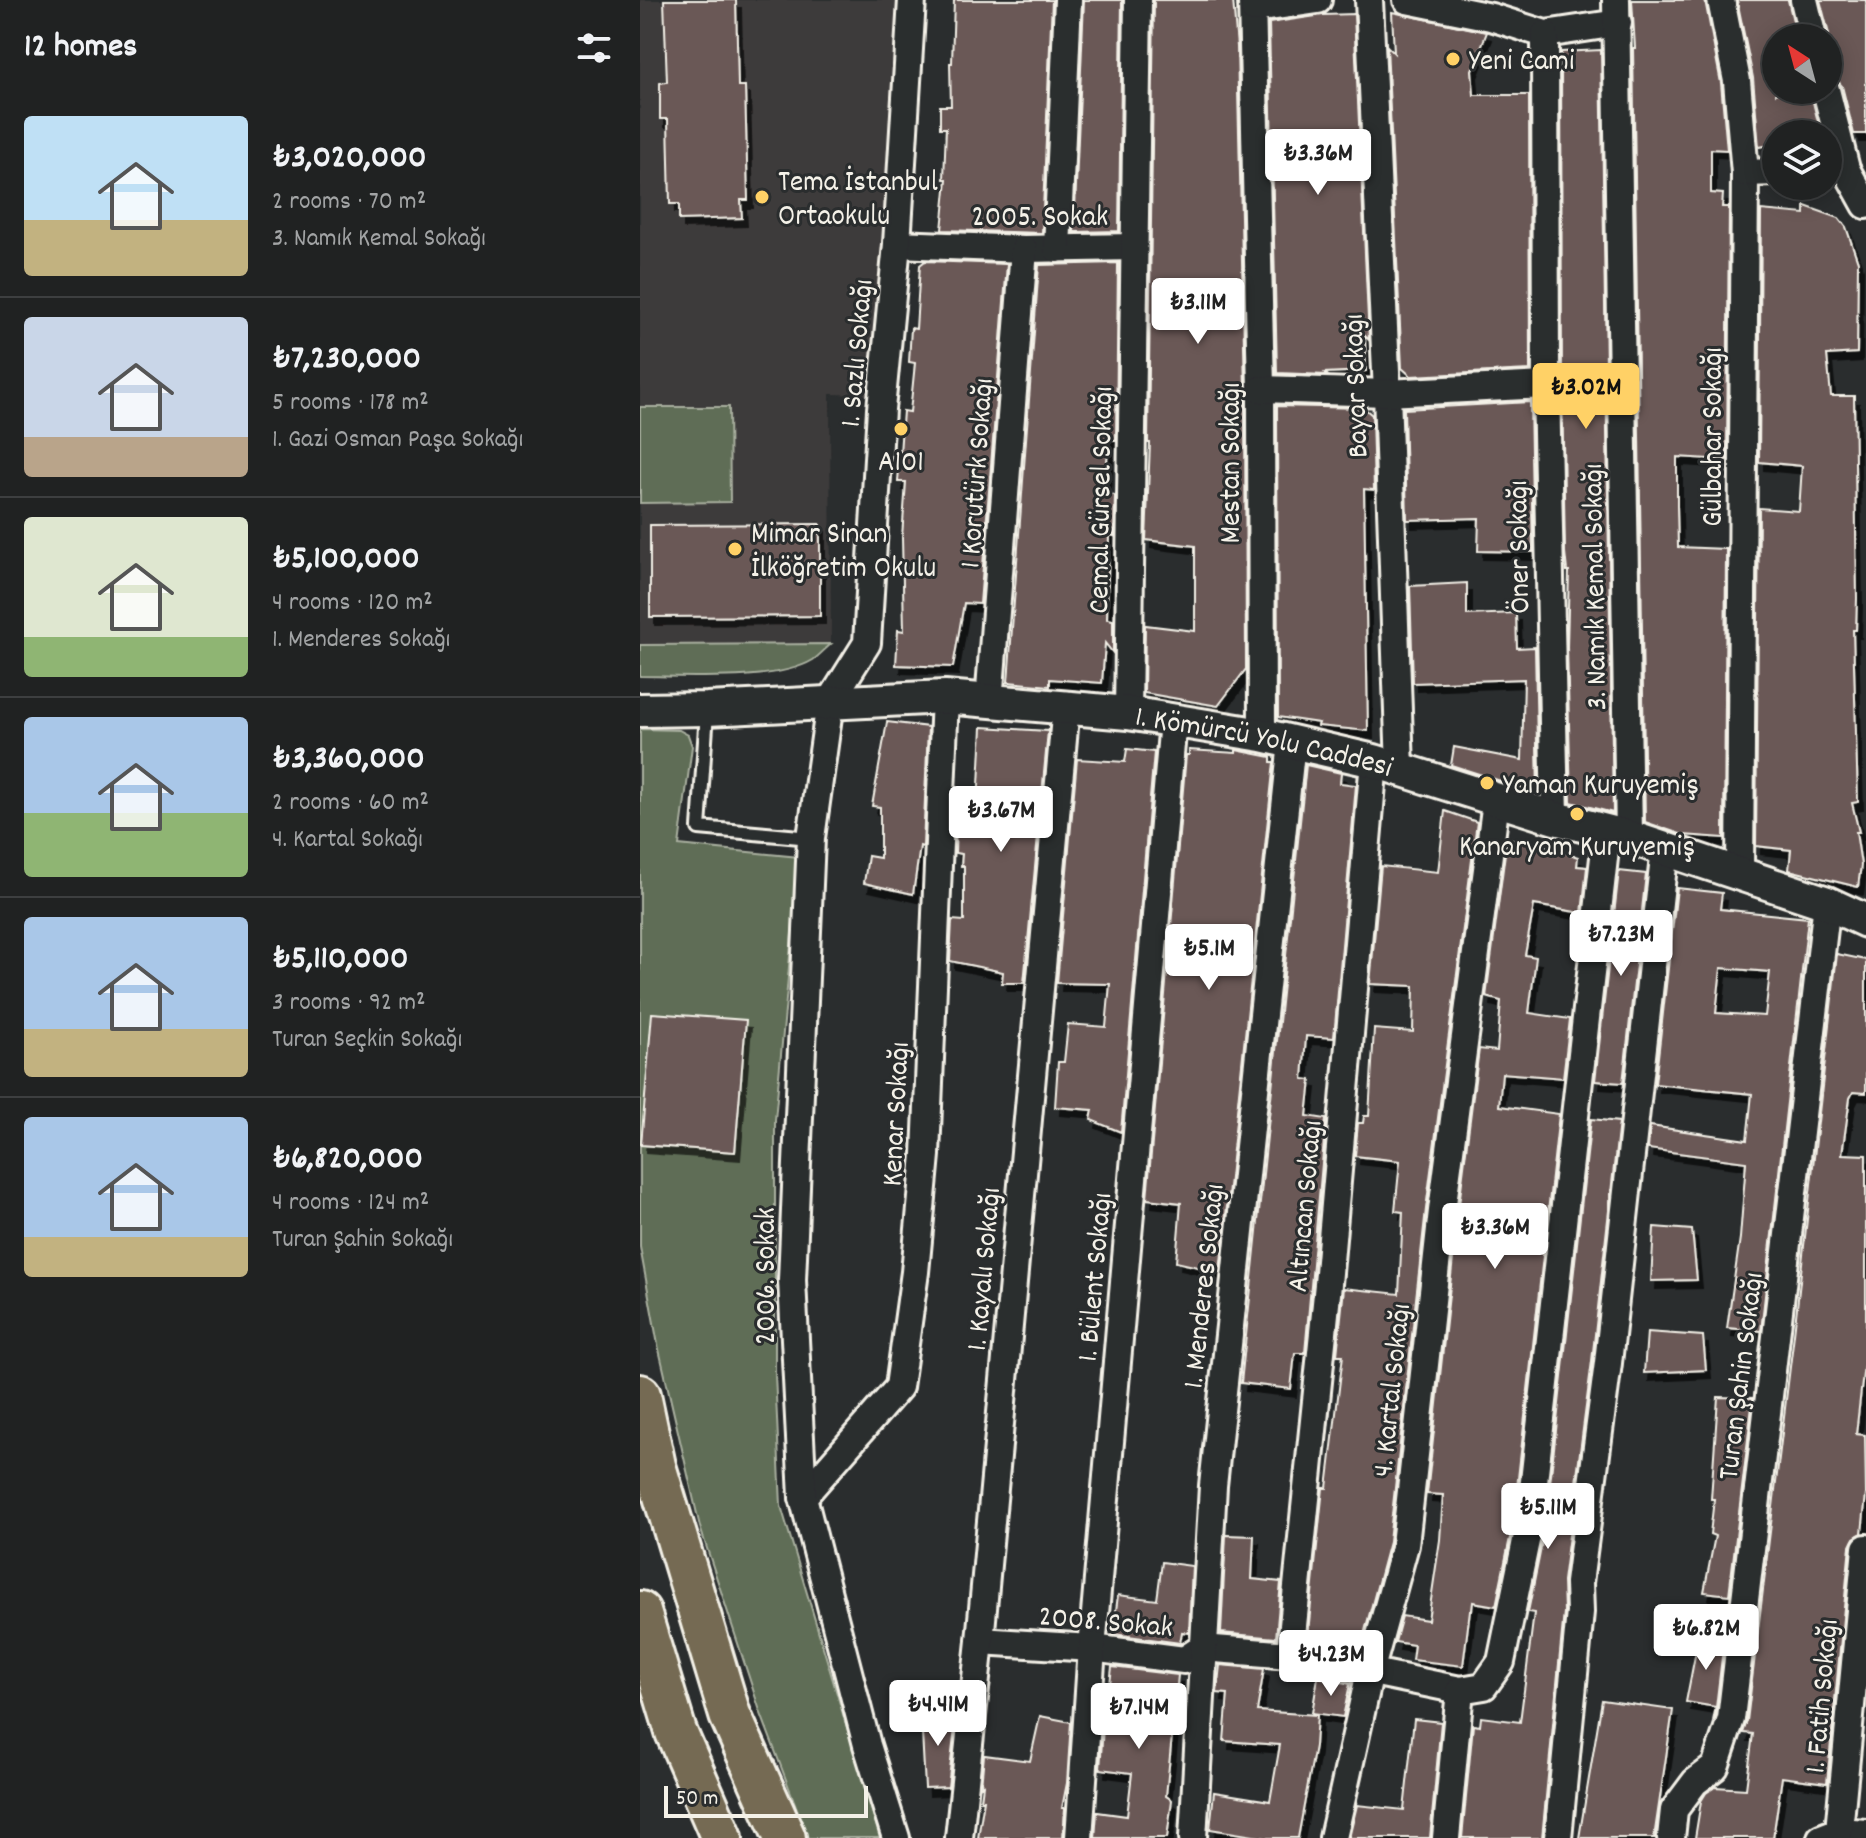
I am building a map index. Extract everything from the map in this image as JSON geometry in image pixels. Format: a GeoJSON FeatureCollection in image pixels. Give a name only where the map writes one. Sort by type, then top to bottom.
{"type":"FeatureCollection","features":[{"type":"Feature","properties":{"kind":"main road"},"geometry":{"type":"LineString","coordinates":[[640,1395],[655,1466],[730,1715],[785,1838]]}},
{"type":"Feature","properties":{"kind":"main road"},"geometry":{"type":"LineString","coordinates":[[640,1612],[676,1732],[722,1838]]}},
{"type":"Feature","properties":{"kind":"street","name":"1. Sazlı Sokağı"},"geometry":{"type":"LineString","coordinates":[[830,702],[867,643],[912,0]]}},
{"type":"Feature","properties":{"kind":"street"},"geometry":{"type":"LineString","coordinates":[[1057,249],[1068,0]]}},
{"type":"Feature","properties":{"kind":"street","name":"Cemal Gürsel Sokağı"},"geometry":{"type":"LineString","coordinates":[[1128,713],[1138,0]]}},
{"type":"Feature","properties":{"kind":"street"},"geometry":{"type":"LineString","coordinates":[[1253,5],[1318,0]]}},
{"type":"Feature","properties":{"kind":"street","name":"Bayar Sokağı"},"geometry":{"type":"LineString","coordinates":[[1369,0],[1387,393],[1387,765]]}},
{"type":"Feature","properties":{"kind":"street"},"geometry":{"type":"LineString","coordinates":[[1407,0],[1490,8],[1545,34],[1617,12]]}},
{"type":"Feature","properties":{"kind":"street","name":"Gülbahar Sokağı"},"geometry":{"type":"LineString","coordinates":[[1721,0],[1737,81],[1745,173],[1740,876]]}},
{"type":"Feature","properties":{"kind":"street"},"geometry":{"type":"LineString","coordinates":[[1804,0],[1810,24]]}},
{"type":"Feature","properties":{"kind":"street","name":"Mestan Sokağı"},"geometry":{"type":"LineString","coordinates":[[1253,5],[1261,389],[1277,738]]}},
{"type":"Feature","properties":{"kind":"street","name":"3. Namık Kemal Sokağı"},"geometry":{"type":"LineString","coordinates":[[1460,1690],[1484,1686],[1501,1662],[1529,1526],[1618,834],[1617,12]]}},
{"type":"Feature","properties":{"kind":"street","name":"Öner Sokağı"},"geometry":{"type":"LineString","coordinates":[[1545,34],[1546,385],[1555,818]]}},
{"type":"Feature","properties":{"kind":"street"},"geometry":{"type":"LineString","coordinates":[[1745,173],[1762,172]]}},
{"type":"Feature","properties":{"kind":"street"},"geometry":{"type":"LineString","coordinates":[[1842,176],[1866,205]]}},
{"type":"Feature","properties":{"kind":"street","name":"2005. Sokak"},"geometry":{"type":"LineString","coordinates":[[897,244],[1024,249],[1134,247]]}},
{"type":"Feature","properties":{"kind":"street","name":"1 Korutürk Sokağı"},"geometry":{"type":"LineString","coordinates":[[989,702],[1024,249]]}},
{"type":"Feature","properties":{"kind":"street"},"geometry":{"type":"LineString","coordinates":[[1261,389],[1387,393],[1546,385]]}},
{"type":"Feature","properties":{"kind":"street","name":"1. Kömürcü Yolu Caddesi"},"geometry":{"type":"LineString","coordinates":[[640,710],[945,697],[1128,713],[1277,738],[1387,765],[1496,801],[1665,848],[1740,876],[1827,903],[1866,921]]}},
{"type":"Feature","properties":{"kind":"street","name":"Kenar Sokağı"},"geometry":{"type":"LineString","coordinates":[[803,1497],[899,1387],[915,1272],[926,1155],[945,697]]}},
{"type":"Feature","properties":{"kind":"street","name":"2006. Sokak"},"geometry":{"type":"LineString","coordinates":[[830,702],[811,838],[792,1280],[803,1497],[867,1745],[896,1838]]}},
{"type":"Feature","properties":{"kind":"street","name":"1. Kayalı Sokağı"},"geometry":{"type":"LineString","coordinates":[[959,1838],[1066,706]]}},
{"type":"Feature","properties":{"kind":"street","name":"1. Bülent Sokağı"},"geometry":{"type":"LineString","coordinates":[[1079,1838],[1092,1648],[1173,721]]}},
{"type":"Feature","properties":{"kind":"street","name":"1. Menderes Sokağı"},"geometry":{"type":"LineString","coordinates":[[1193,1838],[1213,1486],[1277,738]]}},
{"type":"Feature","properties":{"kind":"street","name":"Altıncan Sokağı"},"geometry":{"type":"LineString","coordinates":[[1290,1655],[1328,1284],[1387,765]]}},
{"type":"Feature","properties":{"kind":"street","name":"4. Kartal Sokağı"},"geometry":{"type":"LineString","coordinates":[[1333,1838],[1370,1672],[1405,1545],[1442,1211],[1496,801]]}},
{"type":"Feature","properties":{"kind":"street"},"geometry":{"type":"LineString","coordinates":[[1558,1838],[1580,1612],[1579,1583],[1611,1340],[1665,848]]}},
{"type":"Feature","properties":{"kind":"street","name":"Turan Şahin Sokağı"},"geometry":{"type":"LineString","coordinates":[[1671,1838],[1674,1810],[1695,1782],[1715,1767],[1731,1719],[1827,903]]}},
{"type":"Feature","properties":{"kind":"street","name":"1. Fatih Sokağı"},"geometry":{"type":"LineString","coordinates":[[1830,1834],[1866,1548]]}},
{"type":"Feature","properties":{"kind":"street","name":"2008. Sokak"},"geometry":{"type":"LineString","coordinates":[[980,1641],[1092,1648],[1184,1660],[1202,1648],[1290,1655],[1460,1690]]}},
{"type":"Feature","properties":{"kind":"street"},"geometry":{"type":"LineString","coordinates":[[1446,1838],[1460,1690]]}},
{"type":"Feature","properties":{"kind":"street"},"geometry":{"type":"LineString","coordinates":[[1830,1834],[1866,1833]]}},
{"type":"Feature","properties":{"kind":"lane"},"geometry":{"type":"LineString","coordinates":[[707,709],[699,828],[811,838]]}},
{"type":"Feature","properties":{"kind":"shaded area","name":"Tema İstanbul Ortaokulu"},"geometry":{"type":"Polygon","coordinates":[[[640,0],[897,0],[873,395],[830,394],[831,644],[640,645],[640,0]]]}},
{"type":"Feature","properties":{"kind":"green space"},"geometry":{"type":"Polygon","coordinates":[[[640,407],[729,407],[730,502],[640,503],[640,407]]]}},
{"type":"Feature","properties":{"kind":"green space"},"geometry":{"type":"Polygon","coordinates":[[[831,644],[813,660],[776,672],[729,677],[640,676],[640,645],[831,644]]]}},
{"type":"Feature","properties":{"kind":"green space"},"geometry":{"type":"Polygon","coordinates":[[[640,729],[679,730],[688,735],[692,746],[679,845],[799,857],[775,1120],[775,1374],[781,1506],[880,1838],[808,1838],[760,1711],[700,1527],[658,1345],[640,1247],[640,729]]]}},
{"type":"Feature","properties":{"kind":"building"},"geometry":{"type":"Polygon","coordinates":[[[664,0],[736,0],[738,86],[745,86],[748,200],[741,200],[742,218],[679,220],[679,204],[670,204],[668,119],[660,119],[660,83],[667,82],[664,0]]]}},
{"type":"Feature","properties":{"kind":"building"},"geometry":{"type":"Polygon","coordinates":[[[954,0],[1052,0],[1042,233],[942,230],[947,179],[944,179],[946,128],[940,128],[940,106],[951,106],[954,0]]]}},
{"type":"Feature","properties":{"kind":"building"},"geometry":{"type":"Polygon","coordinates":[[[1084,0],[1122,0],[1119,231],[1074,232],[1084,0]]]}},
{"type":"Feature","properties":{"kind":"building"},"geometry":{"type":"Polygon","coordinates":[[[1154,0],[1233,0],[1237,47],[1245,389],[1246,669],[1218,706],[1144,693],[1145,625],[1195,631],[1195,546],[1146,540],[1150,443],[1154,0]]]}},
{"type":"Feature","properties":{"kind":"building"},"geometry":{"type":"Polygon","coordinates":[[[1632,0],[1705,0],[1721,83],[1727,150],[1711,149],[1711,193],[1723,194],[1722,207],[1729,207],[1727,460],[1677,457],[1677,506],[1678,547],[1726,549],[1724,838],[1683,835],[1645,822],[1632,0]]]}},
{"type":"Feature","properties":{"kind":"building"},"geometry":{"type":"Polygon","coordinates":[[[1737,0],[1788,0],[1794,24],[1762,24],[1762,104],[1814,104],[1818,120],[1762,120],[1762,146],[1759,147],[1753,78],[1737,0]]]}},
{"type":"Feature","properties":{"kind":"building"},"geometry":{"type":"Polygon","coordinates":[[[1820,0],[1866,0],[1866,134],[1854,134],[1842,86],[1842,24],[1826,24],[1820,0]]]}},
{"type":"Feature","properties":{"kind":"building"},"geometry":{"type":"Polygon","coordinates":[[[1392,12],[1487,32],[1472,70],[1474,95],[1529,95],[1530,370],[1411,376],[1402,368],[1387,46],[1394,53],[1392,12]]]}},
{"type":"Feature","properties":{"kind":"building"},"geometry":{"type":"Polygon","coordinates":[[[1354,14],[1369,340],[1365,336],[1366,371],[1325,373],[1327,375],[1277,373],[1269,23],[1354,14]]]}},
{"type":"Feature","properties":{"kind":"building"},"geometry":{"type":"Polygon","coordinates":[[[1601,50],[1613,813],[1571,802],[1567,647],[1569,571],[1565,552],[1562,385],[1561,52],[1601,50]]]}},
{"type":"Feature","properties":{"kind":"building"},"geometry":{"type":"Polygon","coordinates":[[[1805,206],[1839,218],[1846,227],[1858,262],[1857,353],[1827,355],[1831,396],[1854,396],[1857,598],[1856,630],[1853,630],[1858,802],[1852,803],[1859,832],[1856,832],[1861,865],[1858,887],[1789,870],[1791,850],[1756,846],[1759,508],[1799,511],[1802,466],[1759,462],[1761,210],[1805,214],[1805,206]]]}},
{"type":"Feature","properties":{"kind":"building"},"geometry":{"type":"Polygon","coordinates":[[[925,261],[1007,264],[980,604],[964,603],[953,667],[896,665],[898,630],[904,631],[902,537],[906,482],[898,482],[903,411],[910,412],[915,363],[909,362],[911,328],[916,329],[920,265],[925,261]]]}},
{"type":"Feature","properties":{"kind":"building"},"geometry":{"type":"Polygon","coordinates":[[[1118,263],[1116,440],[1109,440],[1104,493],[1115,495],[1114,536],[1109,535],[1107,619],[1113,620],[1113,653],[1105,643],[1102,683],[1050,679],[1050,686],[1008,682],[1039,265],[1118,263]]]}},
{"type":"Feature","properties":{"kind":"building"},"geometry":{"type":"Polygon","coordinates":[[[1530,402],[1533,552],[1478,551],[1479,518],[1407,520],[1404,409],[1530,402]]]}},
{"type":"Feature","properties":{"kind":"building"},"geometry":{"type":"Polygon","coordinates":[[[1277,406],[1364,408],[1372,415],[1374,490],[1364,489],[1368,731],[1318,726],[1319,723],[1278,717],[1277,406]]]}},
{"type":"Feature","properties":{"kind":"building"},"geometry":{"type":"Polygon","coordinates":[[[820,524],[820,616],[650,617],[650,525],[820,524]]]}},
{"type":"Feature","properties":{"kind":"building"},"geometry":{"type":"Polygon","coordinates":[[[1467,583],[1467,615],[1516,613],[1517,648],[1535,647],[1538,793],[1451,765],[1454,747],[1522,760],[1524,679],[1413,683],[1410,586],[1467,583]]]}},
{"type":"Feature","properties":{"kind":"building"},"geometry":{"type":"Polygon","coordinates":[[[887,722],[928,727],[923,847],[920,846],[913,894],[864,883],[868,856],[880,858],[880,807],[872,806],[887,722]]]}},
{"type":"Feature","properties":{"kind":"building"},"geometry":{"type":"Polygon","coordinates":[[[982,727],[1048,731],[1024,983],[1002,983],[1003,972],[950,961],[952,920],[964,921],[964,866],[961,866],[962,854],[955,853],[956,822],[977,824],[982,727]]]}},
{"type":"Feature","properties":{"kind":"building"},"geometry":{"type":"Polygon","coordinates":[[[1127,749],[1154,752],[1121,1132],[1091,1120],[1093,1110],[1055,1107],[1058,1062],[1064,1062],[1068,1024],[1106,1027],[1110,984],[1057,983],[1077,759],[1125,762],[1127,749]]]}},
{"type":"Feature","properties":{"kind":"building"},"geometry":{"type":"Polygon","coordinates":[[[1189,750],[1236,753],[1236,750],[1271,757],[1271,762],[1274,762],[1220,1272],[1176,1262],[1181,1203],[1147,1199],[1186,755],[1189,755],[1189,750]]]}},
{"type":"Feature","properties":{"kind":"building"},"geometry":{"type":"Polygon","coordinates":[[[1306,765],[1341,773],[1340,783],[1356,785],[1334,1038],[1306,1036],[1303,1079],[1311,1080],[1307,1116],[1326,1119],[1305,1353],[1295,1353],[1291,1389],[1241,1383],[1306,765]]]}},
{"type":"Feature","properties":{"kind":"building"},"geometry":{"type":"Polygon","coordinates":[[[1445,811],[1477,822],[1426,1209],[1389,1542],[1359,1653],[1307,1642],[1323,1488],[1327,1488],[1343,1355],[1337,1355],[1344,1288],[1399,1294],[1403,1212],[1395,1211],[1400,1161],[1355,1156],[1358,1123],[1363,1123],[1364,1116],[1369,1116],[1374,1029],[1413,1032],[1414,986],[1370,984],[1381,866],[1438,872],[1445,811]]]}},
{"type":"Feature","properties":{"kind":"building"},"geometry":{"type":"Polygon","coordinates":[[[1507,838],[1578,857],[1577,866],[1587,867],[1582,913],[1534,905],[1525,955],[1536,957],[1529,1013],[1570,1019],[1563,1078],[1502,1073],[1499,1106],[1559,1114],[1513,1523],[1496,1606],[1473,1602],[1470,1610],[1463,1666],[1412,1660],[1414,1645],[1395,1642],[1402,1616],[1428,1620],[1440,1540],[1443,1495],[1427,1494],[1479,1049],[1497,1051],[1501,1001],[1486,997],[1507,838]]]}},
{"type":"Feature","properties":{"kind":"building"},"geometry":{"type":"Polygon","coordinates":[[[1619,871],[1646,874],[1623,1083],[1595,1081],[1619,871]]]}},
{"type":"Feature","properties":{"kind":"building"},"geometry":{"type":"Polygon","coordinates":[[[1677,888],[1722,893],[1720,909],[1808,918],[1761,1331],[1727,1328],[1740,1238],[1746,1162],[1648,1149],[1650,1126],[1747,1140],[1752,1094],[1655,1084],[1677,888]],[[1721,968],[1716,1013],[1765,1016],[1770,972],[1721,968]]]}},
{"type":"Feature","properties":{"kind":"building"},"geometry":{"type":"Polygon","coordinates":[[[1837,954],[1866,960],[1866,1093],[1853,1092],[1850,1098],[1842,1154],[1866,1155],[1866,1347],[1856,1434],[1865,1435],[1866,1494],[1862,1533],[1854,1538],[1850,1546],[1827,1783],[1782,1777],[1773,1838],[1695,1838],[1701,1801],[1706,1793],[1715,1787],[1746,1789],[1753,1734],[1743,1733],[1747,1721],[1794,1334],[1837,954]]]}},
{"type":"Feature","properties":{"kind":"building"},"geometry":{"type":"Polygon","coordinates":[[[652,1013],[746,1020],[735,1152],[641,1145],[652,1013]]]}},
{"type":"Feature","properties":{"kind":"building"},"geometry":{"type":"Polygon","coordinates":[[[1591,1119],[1619,1122],[1563,1581],[1564,1612],[1542,1838],[1462,1838],[1473,1725],[1480,1726],[1481,1717],[1520,1722],[1534,1613],[1528,1612],[1545,1528],[1591,1119]]]}},
{"type":"Feature","properties":{"kind":"building"},"geometry":{"type":"Polygon","coordinates":[[[1654,1227],[1692,1230],[1697,1280],[1651,1281],[1654,1227]]]}},
{"type":"Feature","properties":{"kind":"building"},"geometry":{"type":"Polygon","coordinates":[[[1647,1332],[1703,1336],[1706,1370],[1644,1373],[1647,1332]]]}},
{"type":"Feature","properties":{"kind":"building"},"geometry":{"type":"Polygon","coordinates":[[[1718,1397],[1753,1398],[1729,1595],[1704,1592],[1715,1536],[1710,1534],[1718,1397]]]}},
{"type":"Feature","properties":{"kind":"building"},"geometry":{"type":"Polygon","coordinates":[[[1226,1535],[1254,1536],[1252,1579],[1281,1582],[1276,1638],[1221,1633],[1226,1535]]]}},
{"type":"Feature","properties":{"kind":"building"},"geometry":{"type":"Polygon","coordinates":[[[1162,1562],[1192,1566],[1189,1633],[1182,1632],[1180,1643],[1113,1634],[1118,1595],[1157,1600],[1162,1562]]]}},
{"type":"Feature","properties":{"kind":"building"},"geometry":{"type":"Polygon","coordinates":[[[1699,1635],[1724,1640],[1715,1716],[1713,1721],[1716,1707],[1686,1702],[1699,1635]]]}},
{"type":"Feature","properties":{"kind":"building"},"geometry":{"type":"Polygon","coordinates":[[[1220,1665],[1264,1669],[1257,1711],[1317,1715],[1315,1746],[1298,1838],[1266,1838],[1210,1829],[1214,1792],[1270,1801],[1280,1745],[1224,1741],[1228,1694],[1217,1693],[1220,1665]]]}},
{"type":"Feature","properties":{"kind":"building"},"geometry":{"type":"Polygon","coordinates":[[[1112,1667],[1178,1675],[1166,1796],[1172,1800],[1167,1838],[1095,1838],[1097,1812],[1127,1816],[1132,1773],[1100,1769],[1112,1667]]]}},
{"type":"Feature","properties":{"kind":"building"},"geometry":{"type":"Polygon","coordinates":[[[1318,1677],[1350,1684],[1343,1717],[1312,1713],[1318,1677]]]}},
{"type":"Feature","properties":{"kind":"building"},"geometry":{"type":"Polygon","coordinates":[[[1602,1700],[1673,1710],[1654,1838],[1579,1838],[1602,1700]]]}},
{"type":"Feature","properties":{"kind":"building"},"geometry":{"type":"Polygon","coordinates":[[[954,1712],[948,1787],[925,1788],[921,1714],[954,1712]]]}},
{"type":"Feature","properties":{"kind":"building"},"geometry":{"type":"Polygon","coordinates":[[[1040,1716],[1071,1722],[1062,1808],[1065,1808],[1063,1838],[978,1838],[984,1800],[981,1800],[981,1786],[984,1755],[1030,1761],[1040,1716]]]}},
{"type":"Feature","properties":{"kind":"building"},"geometry":{"type":"Polygon","coordinates":[[[1414,1719],[1441,1722],[1430,1838],[1349,1838],[1357,1805],[1404,1810],[1414,1719]]]}},
{"type":"Feature","properties":{"kind":"place","name":"Yeni Cami"},"geometry":{"type":"Point","coordinates":[1453,59]}},
{"type":"Feature","properties":{"kind":"place","name":"Tema İstanbul Ortaokulu"},"geometry":{"type":"Point","coordinates":[762,197]}},
{"type":"Feature","properties":{"kind":"place","name":"A101"},"geometry":{"type":"Point","coordinates":[901,429]}},
{"type":"Feature","properties":{"kind":"place","name":"Mimar Sinan İlköğretim Okulu"},"geometry":{"type":"Point","coordinates":[735,549]}},
{"type":"Feature","properties":{"kind":"place","name":"Yaman Kuruyemiş"},"geometry":{"type":"Point","coordinates":[1487,783]}},
{"type":"Feature","properties":{"kind":"place","name":"Kanaryam Kuruyemiş"},"geometry":{"type":"Point","coordinates":[1577,814]}}]}
